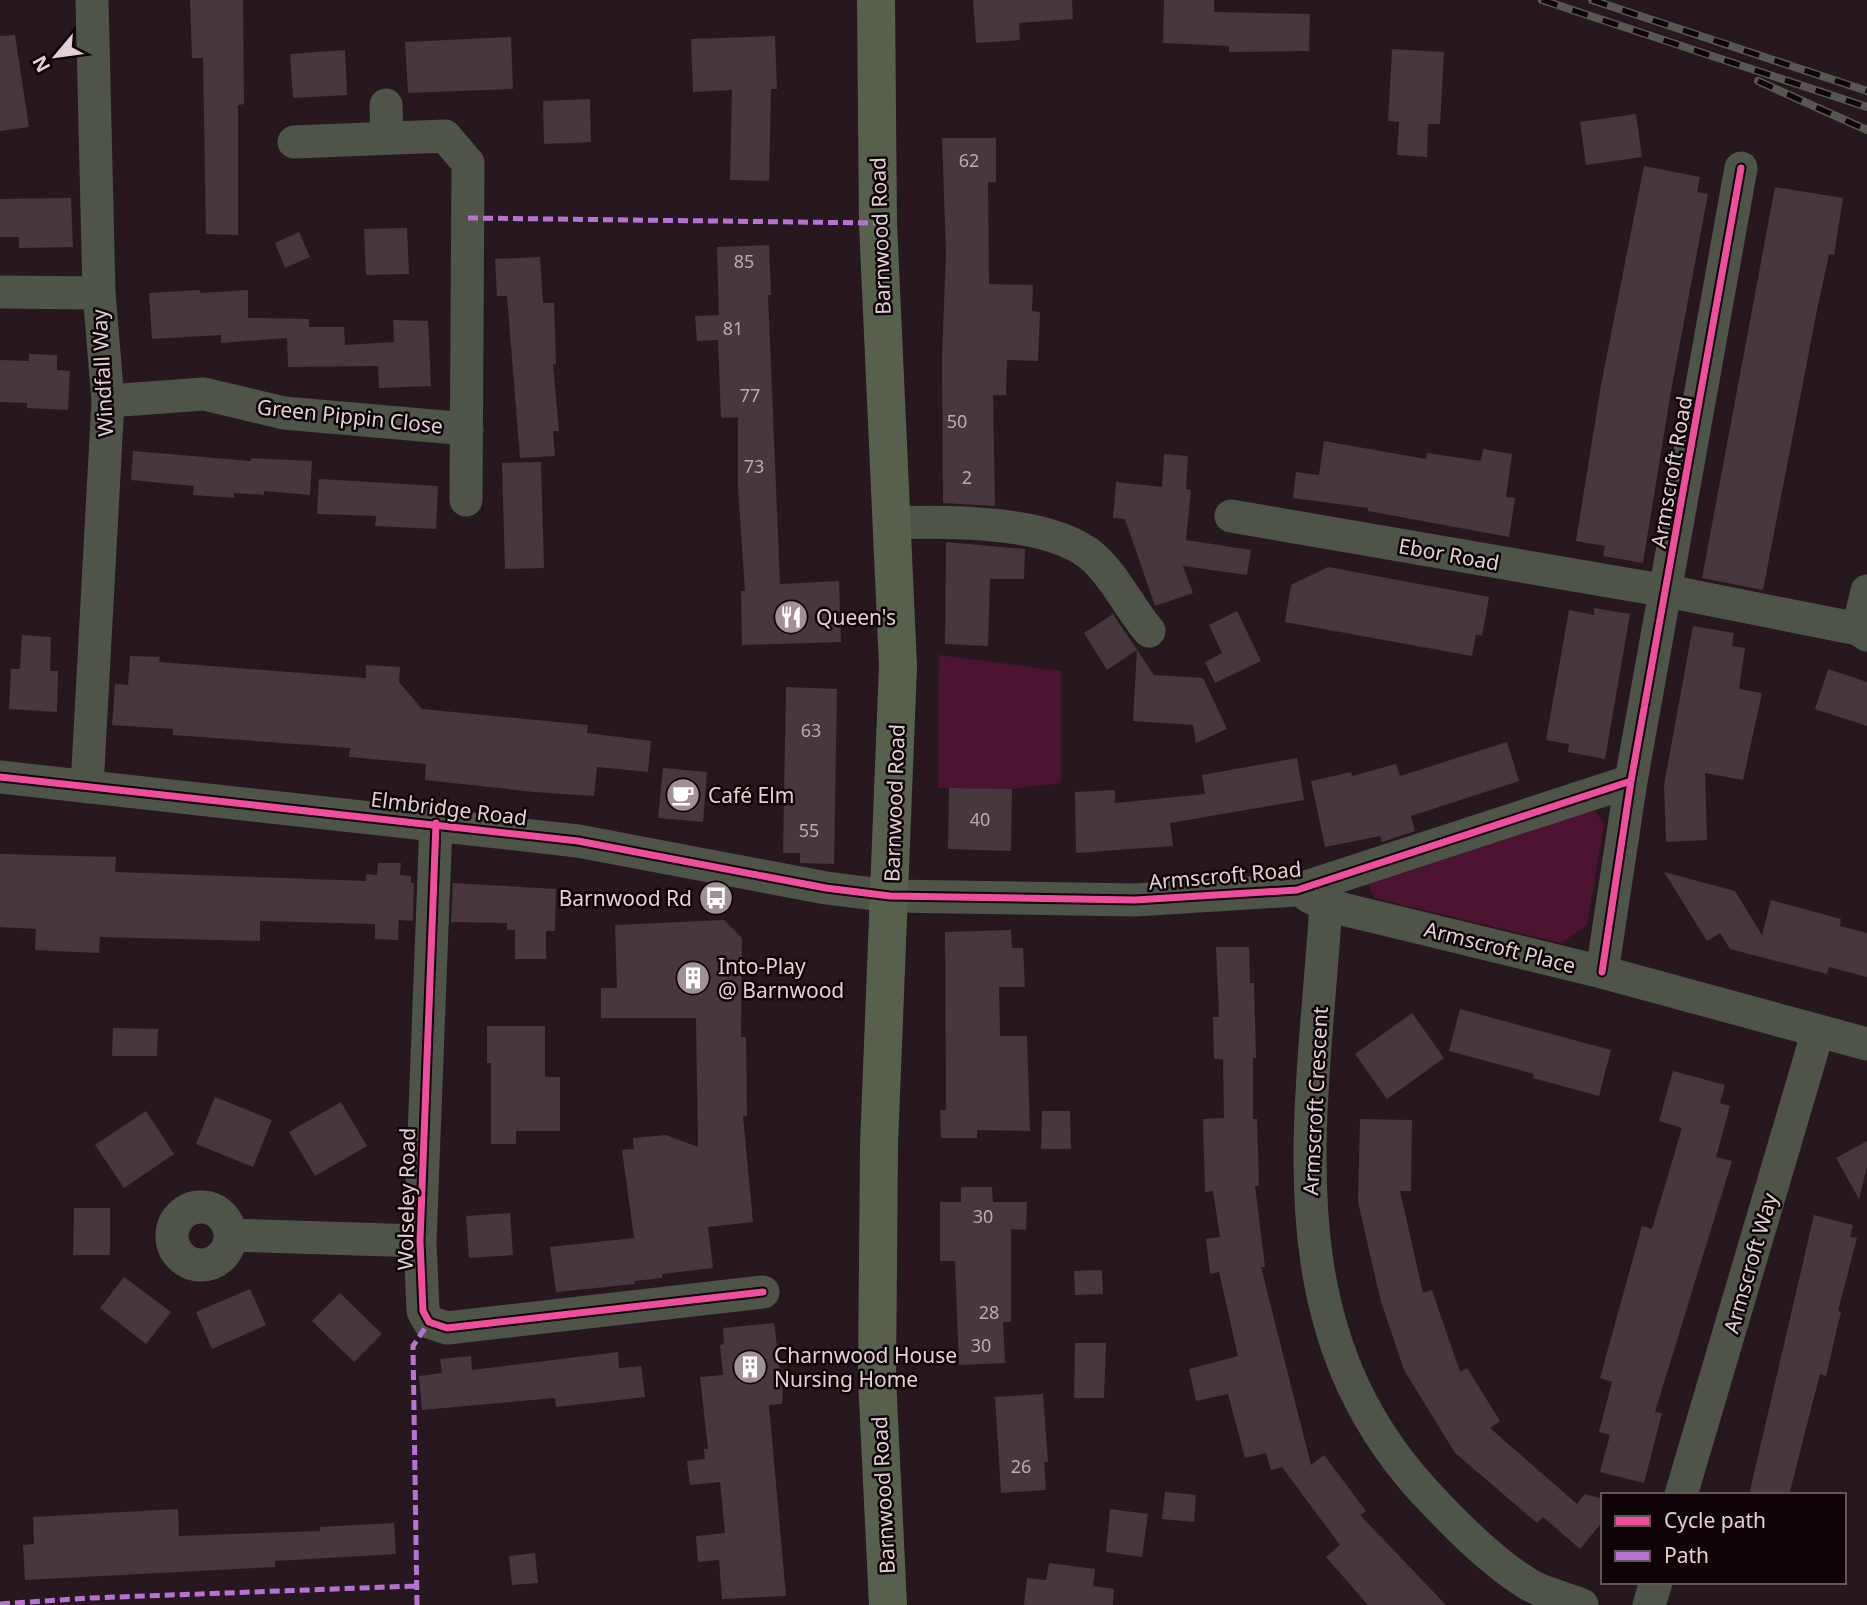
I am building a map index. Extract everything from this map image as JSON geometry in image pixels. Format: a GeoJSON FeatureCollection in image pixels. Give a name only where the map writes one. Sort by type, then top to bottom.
{"type":"FeatureCollection","features":[{"type":"Feature","properties":{"kind":"main road","name":"Barnwood Road"},"geometry":{"type":"LineString","coordinates":[[876,0],[878,223],[898,666],[879,1145],[877,1364],[888,1605]]}},
{"type":"Feature","properties":{"kind":"street","name":"Windfall Way"},"geometry":{"type":"LineString","coordinates":[[87,787],[108,401],[99,293],[92,0]]}},
{"type":"Feature","properties":{"kind":"street"},"geometry":{"type":"LineString","coordinates":[[386,105],[387,138]]}},
{"type":"Feature","properties":{"kind":"street","name":"Green Pippin Close"},"geometry":{"type":"LineString","coordinates":[[294,142],[445,136],[468,163],[466,500]]}},
{"type":"Feature","properties":{"kind":"street","name":"Armscroft Road"},"geometry":{"type":"LineString","coordinates":[[1602,972],[1631,781],[1741,168]]}},
{"type":"Feature","properties":{"kind":"street"},"geometry":{"type":"LineString","coordinates":[[0,292],[99,293]]}},
{"type":"Feature","properties":{"kind":"street","name":"Green Pippin Close"},"geometry":{"type":"LineString","coordinates":[[108,401],[204,394],[284,413],[467,429]]}},
{"type":"Feature","properties":{"kind":"street","name":"Ebor Road"},"geometry":{"type":"LineString","coordinates":[[1231,516],[1667,592],[1863,632]]}},
{"type":"Feature","properties":{"kind":"street"},"geometry":{"type":"LineString","coordinates":[[891,523],[1006,526],[1032,530],[1055,538],[1092,556],[1121,589],[1149,631]]}},
{"type":"Feature","properties":{"kind":"street"},"geometry":{"type":"LineString","coordinates":[[1863,632],[1867,590]]}},
{"type":"Feature","properties":{"kind":"street","name":"Elmbridge Road"},"geometry":{"type":"LineString","coordinates":[[0,777],[436,823],[578,841],[826,888],[890,896]]}},
{"type":"Feature","properties":{"kind":"street","name":"Armscroft Road"},"geometry":{"type":"LineString","coordinates":[[890,896],[1135,900],[1297,890],[1631,781]]}},
{"type":"Feature","properties":{"kind":"street","name":"Wolseley Road"},"geometry":{"type":"LineString","coordinates":[[436,823],[420,1241],[423,1311],[429,1322],[447,1328],[763,1292]]}},
{"type":"Feature","properties":{"kind":"street","name":"Armscroft Place"},"geometry":{"type":"LineString","coordinates":[[1297,890],[1326,905],[1602,972],[1867,1044]]}},
{"type":"Feature","properties":{"kind":"street","name":"Armscroft Crescent"},"geometry":{"type":"LineString","coordinates":[[1326,905],[1308,1186],[1317,1276],[1338,1352],[1374,1428],[1413,1480],[1468,1536],[1528,1584],[1582,1605]]}},
{"type":"Feature","properties":{"kind":"street","name":"Armscroft Way"},"geometry":{"type":"LineString","coordinates":[[1682,1493],[1818,1031]]}},
{"type":"Feature","properties":{"kind":"street"},"geometry":{"type":"LineString","coordinates":[[231,1235],[420,1241]]}},
{"type":"Feature","properties":{"kind":"street"},"geometry":{"type":"LineString","coordinates":[[1649,1605],[1655,1584]]}},
{"type":"Feature","properties":{"kind":"shaded area"},"geometry":{"type":"Polygon","coordinates":[[[939,655],[1061,671],[1061,783],[1012,789],[938,788],[939,655]]]}},
{"type":"Feature","properties":{"kind":"shaded area"},"geometry":{"type":"Polygon","coordinates":[[[1595,810],[1604,824],[1587,925],[1561,943],[1374,898],[1368,884],[1595,810]]]}},
{"type":"Feature","properties":{"kind":"building"},"geometry":{"type":"Polygon","coordinates":[[[190,0],[243,0],[244,104],[238,105],[238,235],[206,234],[203,58],[192,58],[190,0]]]}},
{"type":"Feature","properties":{"kind":"building"},"geometry":{"type":"Polygon","coordinates":[[[973,0],[1072,0],[1073,19],[1019,23],[1020,40],[976,43],[973,0]]]}},
{"type":"Feature","properties":{"kind":"building"},"geometry":{"type":"Polygon","coordinates":[[[1164,0],[1214,0],[1214,12],[1310,14],[1309,51],[1229,52],[1229,46],[1163,43],[1164,0]]]}},
{"type":"Feature","properties":{"kind":"building"},"geometry":{"type":"Polygon","coordinates":[[[15,35],[29,127],[0,131],[0,36],[15,35]]]}},
{"type":"Feature","properties":{"kind":"building"},"geometry":{"type":"Polygon","coordinates":[[[775,36],[777,89],[771,89],[769,181],[730,180],[732,90],[693,92],[691,39],[775,36]]]}},
{"type":"Feature","properties":{"kind":"building"},"geometry":{"type":"Polygon","coordinates":[[[511,37],[513,89],[408,93],[405,42],[511,37]]]}},
{"type":"Feature","properties":{"kind":"building"},"geometry":{"type":"Polygon","coordinates":[[[1392,49],[1444,52],[1440,124],[1428,124],[1427,157],[1397,155],[1399,122],[1388,121],[1392,49]]]}},
{"type":"Feature","properties":{"kind":"building"},"geometry":{"type":"Polygon","coordinates":[[[345,50],[347,95],[293,98],[290,54],[345,50]]]}},
{"type":"Feature","properties":{"kind":"building"},"geometry":{"type":"Polygon","coordinates":[[[590,99],[591,142],[544,144],[543,101],[590,99]]]}},
{"type":"Feature","properties":{"kind":"building"},"geometry":{"type":"Polygon","coordinates":[[[1636,114],[1642,157],[1586,165],[1580,122],[1636,114]]]}},
{"type":"Feature","properties":{"kind":"building"},"geometry":{"type":"Polygon","coordinates":[[[942,138],[996,138],[996,182],[988,182],[989,284],[1033,285],[1032,311],[1040,312],[1038,361],[1007,360],[1006,395],[993,395],[995,506],[943,503],[942,357],[946,253],[942,138]]]}},
{"type":"Feature","properties":{"kind":"building"},"geometry":{"type":"Polygon","coordinates":[[[1644,166],[1700,177],[1697,192],[1708,194],[1671,391],[1643,563],[1603,556],[1605,546],[1576,541],[1601,385],[1644,166]]]}},
{"type":"Feature","properties":{"kind":"building"},"geometry":{"type":"Polygon","coordinates":[[[1775,187],[1843,198],[1834,255],[1829,254],[1817,310],[1763,590],[1702,578],[1775,187]]]}},
{"type":"Feature","properties":{"kind":"building"},"geometry":{"type":"Polygon","coordinates":[[[71,198],[73,247],[19,248],[19,237],[0,237],[0,199],[71,198]]]}},
{"type":"Feature","properties":{"kind":"building"},"geometry":{"type":"Polygon","coordinates":[[[407,228],[409,274],[366,275],[364,229],[407,228]]]}},
{"type":"Feature","properties":{"kind":"building"},"geometry":{"type":"Polygon","coordinates":[[[299,232],[310,257],[285,268],[275,243],[299,232]]]}},
{"type":"Feature","properties":{"kind":"building"},"geometry":{"type":"Polygon","coordinates":[[[769,245],[771,295],[768,295],[780,584],[839,581],[841,642],[742,645],[741,591],[745,591],[738,488],[738,417],[721,418],[718,340],[697,341],[695,316],[719,315],[717,247],[769,245]]]}},
{"type":"Feature","properties":{"kind":"building"},"geometry":{"type":"Polygon","coordinates":[[[540,257],[543,303],[554,303],[556,364],[553,364],[559,431],[553,431],[555,456],[520,458],[507,296],[497,296],[495,259],[540,257]]]}},
{"type":"Feature","properties":{"kind":"building"},"geometry":{"type":"Polygon","coordinates":[[[200,290],[200,293],[248,290],[248,318],[309,319],[309,327],[344,327],[345,345],[394,342],[393,320],[428,321],[431,386],[379,388],[378,366],[288,367],[287,338],[221,343],[221,335],[152,339],[149,293],[200,290]]]}},
{"type":"Feature","properties":{"kind":"building"},"geometry":{"type":"Polygon","coordinates":[[[29,354],[57,355],[57,370],[70,371],[68,410],[27,408],[27,403],[0,402],[0,360],[29,361],[29,354]]]}},
{"type":"Feature","properties":{"kind":"building"},"geometry":{"type":"Polygon","coordinates":[[[1324,441],[1426,459],[1427,453],[1481,461],[1483,449],[1512,454],[1506,497],[1515,498],[1509,537],[1368,511],[1368,508],[1293,498],[1296,472],[1319,475],[1324,441]]]}},
{"type":"Feature","properties":{"kind":"building"},"geometry":{"type":"Polygon","coordinates":[[[133,451],[251,461],[251,458],[312,461],[310,495],[264,491],[264,495],[234,493],[234,498],[193,495],[194,486],[131,480],[133,451]]]}},
{"type":"Feature","properties":{"kind":"building"},"geometry":{"type":"Polygon","coordinates":[[[1164,454],[1188,456],[1186,489],[1191,490],[1186,540],[1251,550],[1247,575],[1183,566],[1193,593],[1155,606],[1125,519],[1113,518],[1116,482],[1162,487],[1164,454]]]}},
{"type":"Feature","properties":{"kind":"building"},"geometry":{"type":"Polygon","coordinates":[[[541,462],[544,568],[505,569],[502,463],[541,462]]]}},
{"type":"Feature","properties":{"kind":"building"},"geometry":{"type":"Polygon","coordinates":[[[319,479],[438,486],[436,529],[375,526],[376,516],[317,514],[319,479]]]}},
{"type":"Feature","properties":{"kind":"building"},"geometry":{"type":"Polygon","coordinates":[[[946,542],[1025,549],[1024,579],[990,579],[988,646],[945,644],[946,542]]]}},
{"type":"Feature","properties":{"kind":"building"},"geometry":{"type":"Polygon","coordinates":[[[1328,567],[1489,597],[1482,636],[1476,634],[1472,656],[1285,622],[1291,585],[1328,567]]]}},
{"type":"Feature","properties":{"kind":"building"},"geometry":{"type":"Polygon","coordinates":[[[1594,608],[1630,614],[1605,759],[1568,752],[1569,744],[1546,740],[1569,610],[1594,615],[1594,608]]]}},
{"type":"Feature","properties":{"kind":"building"},"geometry":{"type":"Polygon","coordinates":[[[1237,611],[1261,661],[1215,683],[1205,662],[1222,653],[1209,625],[1237,611]]]}},
{"type":"Feature","properties":{"kind":"building"},"geometry":{"type":"Polygon","coordinates":[[[1113,614],[1154,675],[1203,678],[1227,729],[1196,743],[1193,725],[1133,721],[1137,650],[1107,670],[1084,633],[1113,614]]]}},
{"type":"Feature","properties":{"kind":"building"},"geometry":{"type":"Polygon","coordinates":[[[1693,626],[1734,633],[1732,646],[1745,648],[1739,689],[1762,693],[1743,780],[1705,773],[1707,840],[1666,842],[1664,785],[1693,626]]]}},
{"type":"Feature","properties":{"kind":"building"},"geometry":{"type":"Polygon","coordinates":[[[22,635],[51,637],[50,671],[58,671],[57,712],[9,709],[11,669],[20,669],[22,635]]]}},
{"type":"Feature","properties":{"kind":"building"},"geometry":{"type":"Polygon","coordinates":[[[130,656],[160,657],[159,662],[366,678],[366,665],[400,667],[399,682],[422,709],[588,725],[587,733],[651,741],[648,772],[597,767],[594,796],[534,792],[425,780],[426,764],[349,757],[350,748],[173,735],[173,729],[112,725],[115,684],[128,685],[130,656]]]}},
{"type":"Feature","properties":{"kind":"building"},"geometry":{"type":"Polygon","coordinates":[[[1828,669],[1867,682],[1867,726],[1815,709],[1828,669]]]}},
{"type":"Feature","properties":{"kind":"building"},"geometry":{"type":"Polygon","coordinates":[[[786,687],[837,689],[834,864],[800,863],[800,853],[783,853],[786,687]]]}},
{"type":"Feature","properties":{"kind":"building"},"geometry":{"type":"Polygon","coordinates":[[[1507,742],[1519,781],[1411,816],[1415,831],[1382,842],[1380,836],[1325,847],[1311,781],[1351,772],[1352,776],[1396,764],[1400,776],[1507,742]]]}},
{"type":"Feature","properties":{"kind":"building"},"geometry":{"type":"Polygon","coordinates":[[[1297,758],[1304,800],[1170,823],[1173,846],[1076,853],[1075,792],[1115,790],[1115,803],[1205,794],[1202,775],[1297,758]]]}},
{"type":"Feature","properties":{"kind":"building","name":"Café Elm"},"geometry":{"type":"Polygon","coordinates":[[[663,768],[707,772],[703,822],[658,818],[663,768]]]}},
{"type":"Feature","properties":{"kind":"building"},"geometry":{"type":"Polygon","coordinates":[[[949,788],[1012,789],[1011,851],[948,849],[949,788]]]}},
{"type":"Feature","properties":{"kind":"building"},"geometry":{"type":"Polygon","coordinates":[[[0,854],[116,857],[115,872],[366,881],[366,874],[377,875],[378,863],[401,863],[400,875],[411,876],[411,883],[414,883],[413,921],[399,920],[398,940],[375,939],[375,924],[260,921],[260,941],[100,937],[99,953],[35,950],[36,929],[0,927],[0,854]]]}},
{"type":"Feature","properties":{"kind":"building"},"geometry":{"type":"Polygon","coordinates":[[[1664,872],[1735,891],[1762,935],[1771,900],[1841,919],[1840,926],[1867,933],[1867,977],[1829,967],[1827,974],[1730,949],[1720,933],[1707,941],[1664,872]]]}},
{"type":"Feature","properties":{"kind":"building"},"geometry":{"type":"Polygon","coordinates":[[[453,883],[556,889],[555,931],[546,931],[546,959],[515,959],[515,930],[507,930],[507,923],[451,922],[453,883]]]}},
{"type":"Feature","properties":{"kind":"building"},"geometry":{"type":"Polygon","coordinates":[[[724,920],[742,938],[741,1037],[746,1037],[747,1116],[743,1116],[753,1222],[708,1227],[713,1268],[662,1274],[662,1278],[634,1281],[635,1284],[556,1292],[550,1247],[634,1238],[622,1150],[634,1149],[633,1138],[666,1135],[698,1147],[696,1018],[601,1018],[601,988],[617,988],[615,925],[724,920]]]}},
{"type":"Feature","properties":{"kind":"building"},"geometry":{"type":"Polygon","coordinates":[[[1011,930],[1012,948],[1023,948],[1025,987],[999,987],[1000,1036],[1027,1036],[1030,1131],[977,1130],[977,1138],[941,1138],[940,1110],[946,1110],[945,932],[1011,930]]]}},
{"type":"Feature","properties":{"kind":"building"},"geometry":{"type":"Polygon","coordinates":[[[1216,947],[1249,947],[1250,983],[1254,983],[1256,1058],[1253,1058],[1253,1119],[1257,1119],[1259,1186],[1255,1186],[1265,1267],[1261,1267],[1311,1465],[1324,1455],[1366,1511],[1360,1515],[1446,1605],[1368,1605],[1326,1557],[1340,1545],[1282,1467],[1271,1470],[1266,1453],[1245,1458],[1228,1394],[1196,1401],[1189,1369],[1238,1356],[1219,1272],[1210,1274],[1206,1239],[1220,1237],[1213,1191],[1205,1192],[1203,1119],[1224,1118],[1223,1059],[1214,1059],[1213,1017],[1219,1017],[1216,947]]]}},
{"type":"Feature","properties":{"kind":"building"},"geometry":{"type":"Polygon","coordinates":[[[1460,1009],[1611,1050],[1599,1096],[1533,1078],[1534,1074],[1449,1051],[1460,1009]]]}},
{"type":"Feature","properties":{"kind":"building"},"geometry":{"type":"Polygon","coordinates":[[[1412,1013],[1444,1058],[1387,1099],[1355,1054],[1412,1013]]]}},
{"type":"Feature","properties":{"kind":"building"},"geometry":{"type":"Polygon","coordinates":[[[487,1026],[545,1026],[545,1077],[560,1077],[560,1131],[516,1131],[516,1144],[491,1144],[491,1063],[487,1063],[487,1026]]]}},
{"type":"Feature","properties":{"kind":"building"},"geometry":{"type":"Polygon","coordinates":[[[113,1028],[158,1029],[157,1056],[112,1056],[113,1028]]]}},
{"type":"Feature","properties":{"kind":"building"},"geometry":{"type":"Polygon","coordinates":[[[1673,1071],[1725,1085],[1720,1103],[1730,1106],[1716,1157],[1732,1161],[1655,1412],[1662,1413],[1644,1483],[1600,1472],[1610,1435],[1599,1432],[1612,1382],[1600,1378],[1642,1226],[1652,1229],[1682,1128],[1659,1121],[1673,1071]]]}},
{"type":"Feature","properties":{"kind":"building"},"geometry":{"type":"Polygon","coordinates":[[[215,1097],[272,1120],[253,1167],[196,1144],[215,1097]]]}},
{"type":"Feature","properties":{"kind":"building"},"geometry":{"type":"Polygon","coordinates":[[[341,1102],[367,1146],[315,1176],[289,1132],[341,1102]]]}},
{"type":"Feature","properties":{"kind":"building"},"geometry":{"type":"Polygon","coordinates":[[[146,1111],[174,1154],[124,1188],[95,1145],[146,1111]]]}},
{"type":"Feature","properties":{"kind":"building"},"geometry":{"type":"Polygon","coordinates":[[[1042,1111],[1070,1111],[1071,1149],[1041,1149],[1042,1111]]]}},
{"type":"Feature","properties":{"kind":"building"},"geometry":{"type":"Polygon","coordinates":[[[1360,1119],[1412,1120],[1411,1191],[1400,1191],[1423,1293],[1432,1290],[1460,1372],[1467,1368],[1500,1421],[1490,1428],[1577,1504],[1585,1494],[1601,1498],[1601,1523],[1580,1549],[1543,1517],[1537,1523],[1455,1453],[1404,1370],[1381,1302],[1358,1202],[1360,1119]]]}},
{"type":"Feature","properties":{"kind":"building"},"geometry":{"type":"Polygon","coordinates":[[[1867,1141],[1867,1167],[1859,1199],[1836,1158],[1867,1141]]]}},
{"type":"Feature","properties":{"kind":"building"},"geometry":{"type":"Polygon","coordinates":[[[961,1187],[992,1187],[993,1202],[1027,1202],[1026,1230],[1011,1229],[1011,1322],[1003,1322],[1005,1363],[959,1365],[955,1261],[940,1261],[940,1202],[961,1202],[961,1187]]]}},
{"type":"Feature","properties":{"kind":"building"},"geometry":{"type":"Polygon","coordinates":[[[74,1208],[110,1208],[110,1255],[73,1255],[74,1208]]]}},
{"type":"Feature","properties":{"kind":"building"},"geometry":{"type":"Polygon","coordinates":[[[510,1213],[513,1255],[469,1258],[466,1216],[510,1213]]]}},
{"type":"Feature","properties":{"kind":"building"},"geometry":{"type":"Polygon","coordinates":[[[1814,1215],[1853,1225],[1850,1237],[1857,1238],[1838,1311],[1841,1312],[1826,1376],[1820,1374],[1790,1493],[1749,1493],[1814,1215]]]}},
{"type":"Feature","properties":{"kind":"building"},"geometry":{"type":"Polygon","coordinates":[[[1102,1270],[1103,1294],[1075,1295],[1074,1271],[1102,1270]]]}},
{"type":"Feature","properties":{"kind":"building"},"geometry":{"type":"Polygon","coordinates":[[[124,1277],[171,1312],[146,1344],[100,1308],[124,1277]]]}},
{"type":"Feature","properties":{"kind":"building"},"geometry":{"type":"Polygon","coordinates":[[[250,1289],[266,1325],[212,1349],[196,1312],[250,1289]]]}},
{"type":"Feature","properties":{"kind":"building"},"geometry":{"type":"Polygon","coordinates":[[[340,1293],[382,1334],[354,1362],[312,1321],[340,1293]]]}},
{"type":"Feature","properties":{"kind":"building"},"geometry":{"type":"Polygon","coordinates":[[[774,1323],[783,1394],[782,1404],[769,1405],[786,1596],[722,1599],[719,1560],[698,1562],[696,1536],[725,1533],[720,1482],[690,1485],[687,1461],[705,1459],[704,1449],[708,1449],[700,1377],[723,1375],[720,1345],[724,1344],[723,1328],[774,1323]]]}},
{"type":"Feature","properties":{"kind":"building"},"geometry":{"type":"Polygon","coordinates":[[[1075,1343],[1106,1343],[1104,1398],[1074,1398],[1075,1343]]]}},
{"type":"Feature","properties":{"kind":"building"},"geometry":{"type":"Polygon","coordinates":[[[618,1352],[619,1368],[641,1366],[645,1397],[556,1407],[555,1398],[422,1410],[419,1376],[442,1373],[440,1359],[471,1356],[472,1370],[618,1352]]]}},
{"type":"Feature","properties":{"kind":"building"},"geometry":{"type":"Polygon","coordinates":[[[1043,1394],[1048,1462],[1044,1462],[1046,1490],[1001,1493],[995,1397],[1043,1394]]]}},
{"type":"Feature","properties":{"kind":"building"},"geometry":{"type":"Polygon","coordinates":[[[1165,1492],[1196,1495],[1194,1522],[1162,1519],[1165,1492]]]}},
{"type":"Feature","properties":{"kind":"building"},"geometry":{"type":"Polygon","coordinates":[[[178,1509],[179,1536],[320,1531],[320,1527],[394,1523],[396,1554],[275,1561],[275,1567],[25,1580],[23,1545],[34,1544],[33,1517],[178,1509]]]}},
{"type":"Feature","properties":{"kind":"building"},"geometry":{"type":"Polygon","coordinates":[[[1110,1509],[1148,1514],[1142,1557],[1106,1552],[1110,1509]]]}},
{"type":"Feature","properties":{"kind":"building"},"geometry":{"type":"Polygon","coordinates":[[[535,1553],[538,1583],[512,1585],[509,1556],[535,1553]]]}},
{"type":"Feature","properties":{"kind":"building"},"geometry":{"type":"Polygon","coordinates":[[[1049,1563],[1095,1569],[1093,1586],[1114,1589],[1113,1605],[1024,1605],[1027,1578],[1046,1580],[1049,1563]]]}},
{"type":"Feature","properties":{"kind":"railway"},"geometry":{"type":"LineString","coordinates":[[1542,0],[1867,107]]}},
{"type":"Feature","properties":{"kind":"railway"},"geometry":{"type":"LineString","coordinates":[[1592,0],[1867,91]]}},
{"type":"Feature","properties":{"kind":"railway"},"geometry":{"type":"LineString","coordinates":[[1758,81],[1867,130]]}},
{"type":"Feature","properties":{"kind":"marked path"},"geometry":{"type":"LineString","coordinates":[[468,218],[878,223]]}},
{"type":"Feature","properties":{"kind":"marked path"},"geometry":{"type":"LineString","coordinates":[[417,1605],[413,1346],[429,1322]]}},
{"type":"Feature","properties":{"kind":"marked path"},"geometry":{"type":"LineString","coordinates":[[0,1604],[415,1586]]}},
{"type":"Feature","properties":{"kind":"cycle path"},"geometry":{"type":"LineString","coordinates":[[1602,972],[1631,781],[1741,168]]}},
{"type":"Feature","properties":{"kind":"cycle path"},"geometry":{"type":"LineString","coordinates":[[0,777],[578,841],[826,888],[890,896],[1135,900],[1297,890],[1631,781]]}},
{"type":"Feature","properties":{"kind":"cycle path"},"geometry":{"type":"LineString","coordinates":[[436,823],[420,1241],[423,1311],[429,1322],[447,1328],[763,1292]]}},
{"type":"Feature","properties":{"kind":"place","name":"Queen's"},"geometry":{"type":"Point","coordinates":[791,617]}},
{"type":"Feature","properties":{"kind":"place","name":"Café Elm"},"geometry":{"type":"Point","coordinates":[683,795]}},
{"type":"Feature","properties":{"kind":"place","name":"Barnwood Rd"},"geometry":{"type":"Point","coordinates":[716,898]}},
{"type":"Feature","properties":{"kind":"place","name":"Into-Play @ Barnwood"},"geometry":{"type":"Point","coordinates":[693,978]}},
{"type":"Feature","properties":{"kind":"place","name":"Charnwood House Nursing Home"},"geometry":{"type":"Point","coordinates":[750,1367]}}]}
